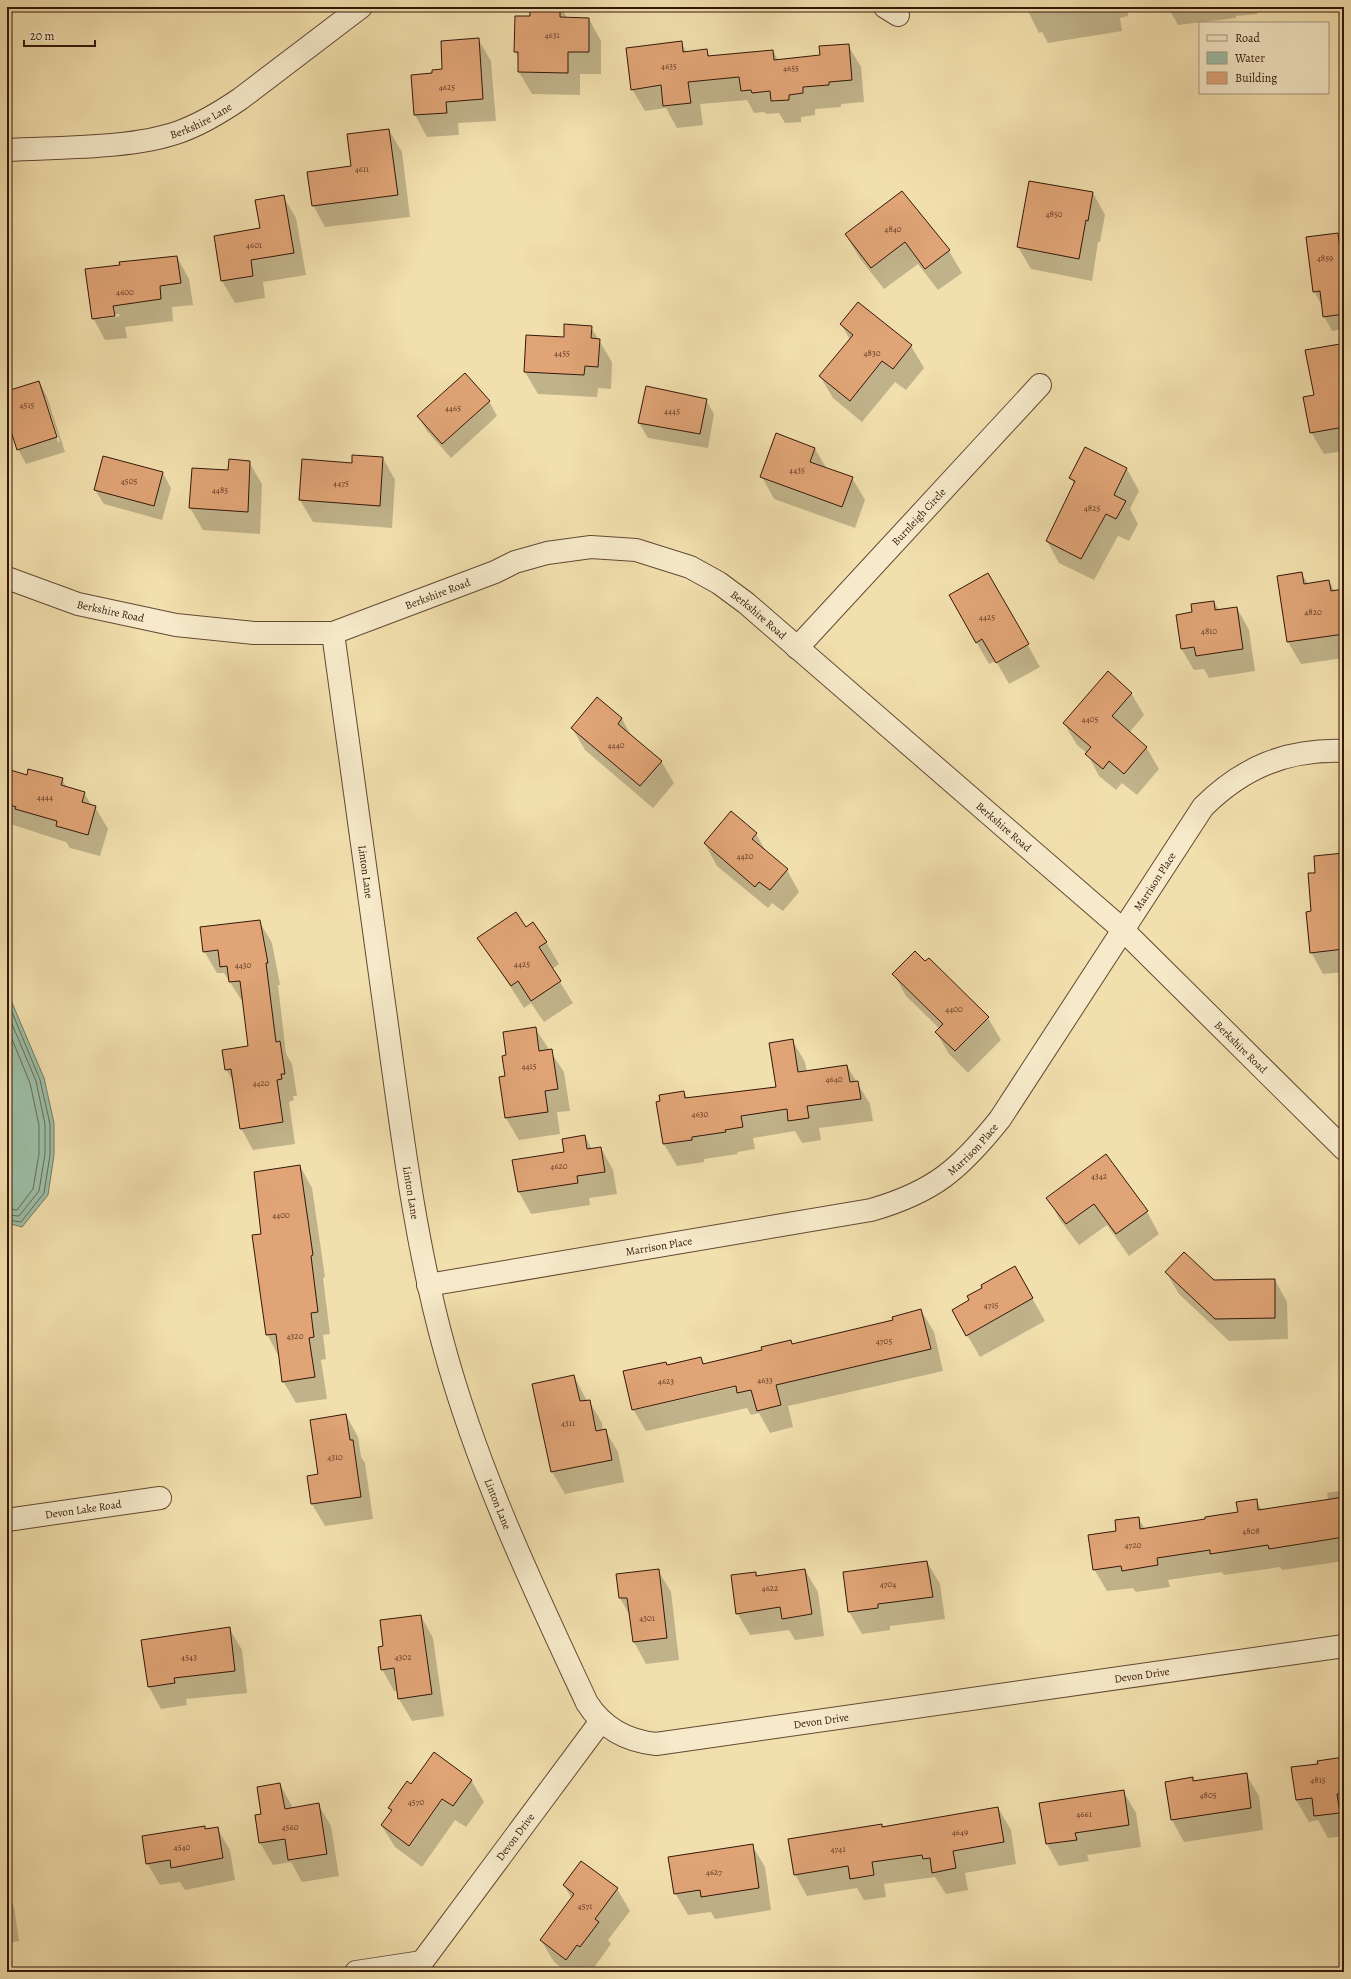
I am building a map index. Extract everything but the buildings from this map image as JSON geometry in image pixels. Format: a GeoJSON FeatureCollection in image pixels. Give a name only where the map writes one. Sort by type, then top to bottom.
{"type":"FeatureCollection","features":[{"type":"Feature","properties":{"kind":"street","name":"Berkshire Lane"},"geometry":{"type":"LineString","coordinates":[[7,150],[111,144],[157,138],[180,132],[221,112],[240,99],[361,7]]}},
{"type":"Feature","properties":{"kind":"street","name":"Burnleigh Circle"},"geometry":{"type":"LineString","coordinates":[[797,648],[1040,385]]}},
{"type":"Feature","properties":{"kind":"street","name":"Berkshire Road"},"geometry":{"type":"LineString","coordinates":[[7,578],[78,604],[176,625],[254,633],[333,633],[495,572],[515,562],[547,553],[591,547],[636,550],[669,559],[690,567],[719,583],[746,603],[1122,929],[1344,1149]]}},
{"type":"Feature","properties":{"kind":"street","name":"Linton Lane"},"geometry":{"type":"LineString","coordinates":[[333,633],[406,1168],[428,1285],[456,1388],[496,1501],[525,1571],[587,1703],[601,1721]]}},
{"type":"Feature","properties":{"kind":"street","name":"Marrison Place"},"geometry":{"type":"LineString","coordinates":[[428,1285],[871,1210],[915,1195],[954,1170],[987,1137],[1203,807],[1217,793],[1245,773],[1270,762],[1303,753],[1344,751]]}},
{"type":"Feature","properties":{"kind":"street","name":"Devon Lake Road"},"geometry":{"type":"LineString","coordinates":[[7,1520],[160,1498]]}},
{"type":"Feature","properties":{"kind":"street","name":"Devon Drive"},"geometry":{"type":"LineString","coordinates":[[423,1967],[601,1721],[615,1732],[642,1743],[656,1744],[1344,1646]]}},
{"type":"Feature","properties":{"kind":"street"},"geometry":{"type":"LineString","coordinates":[[356,1972],[423,1967]]}},
{"type":"Feature","properties":{"kind":"water"},"geometry":{"type":"Polygon","coordinates":[[[7,991],[44,1078],[54,1123],[54,1155],[48,1195],[22,1227],[7,1223],[7,991]]]}}]}
